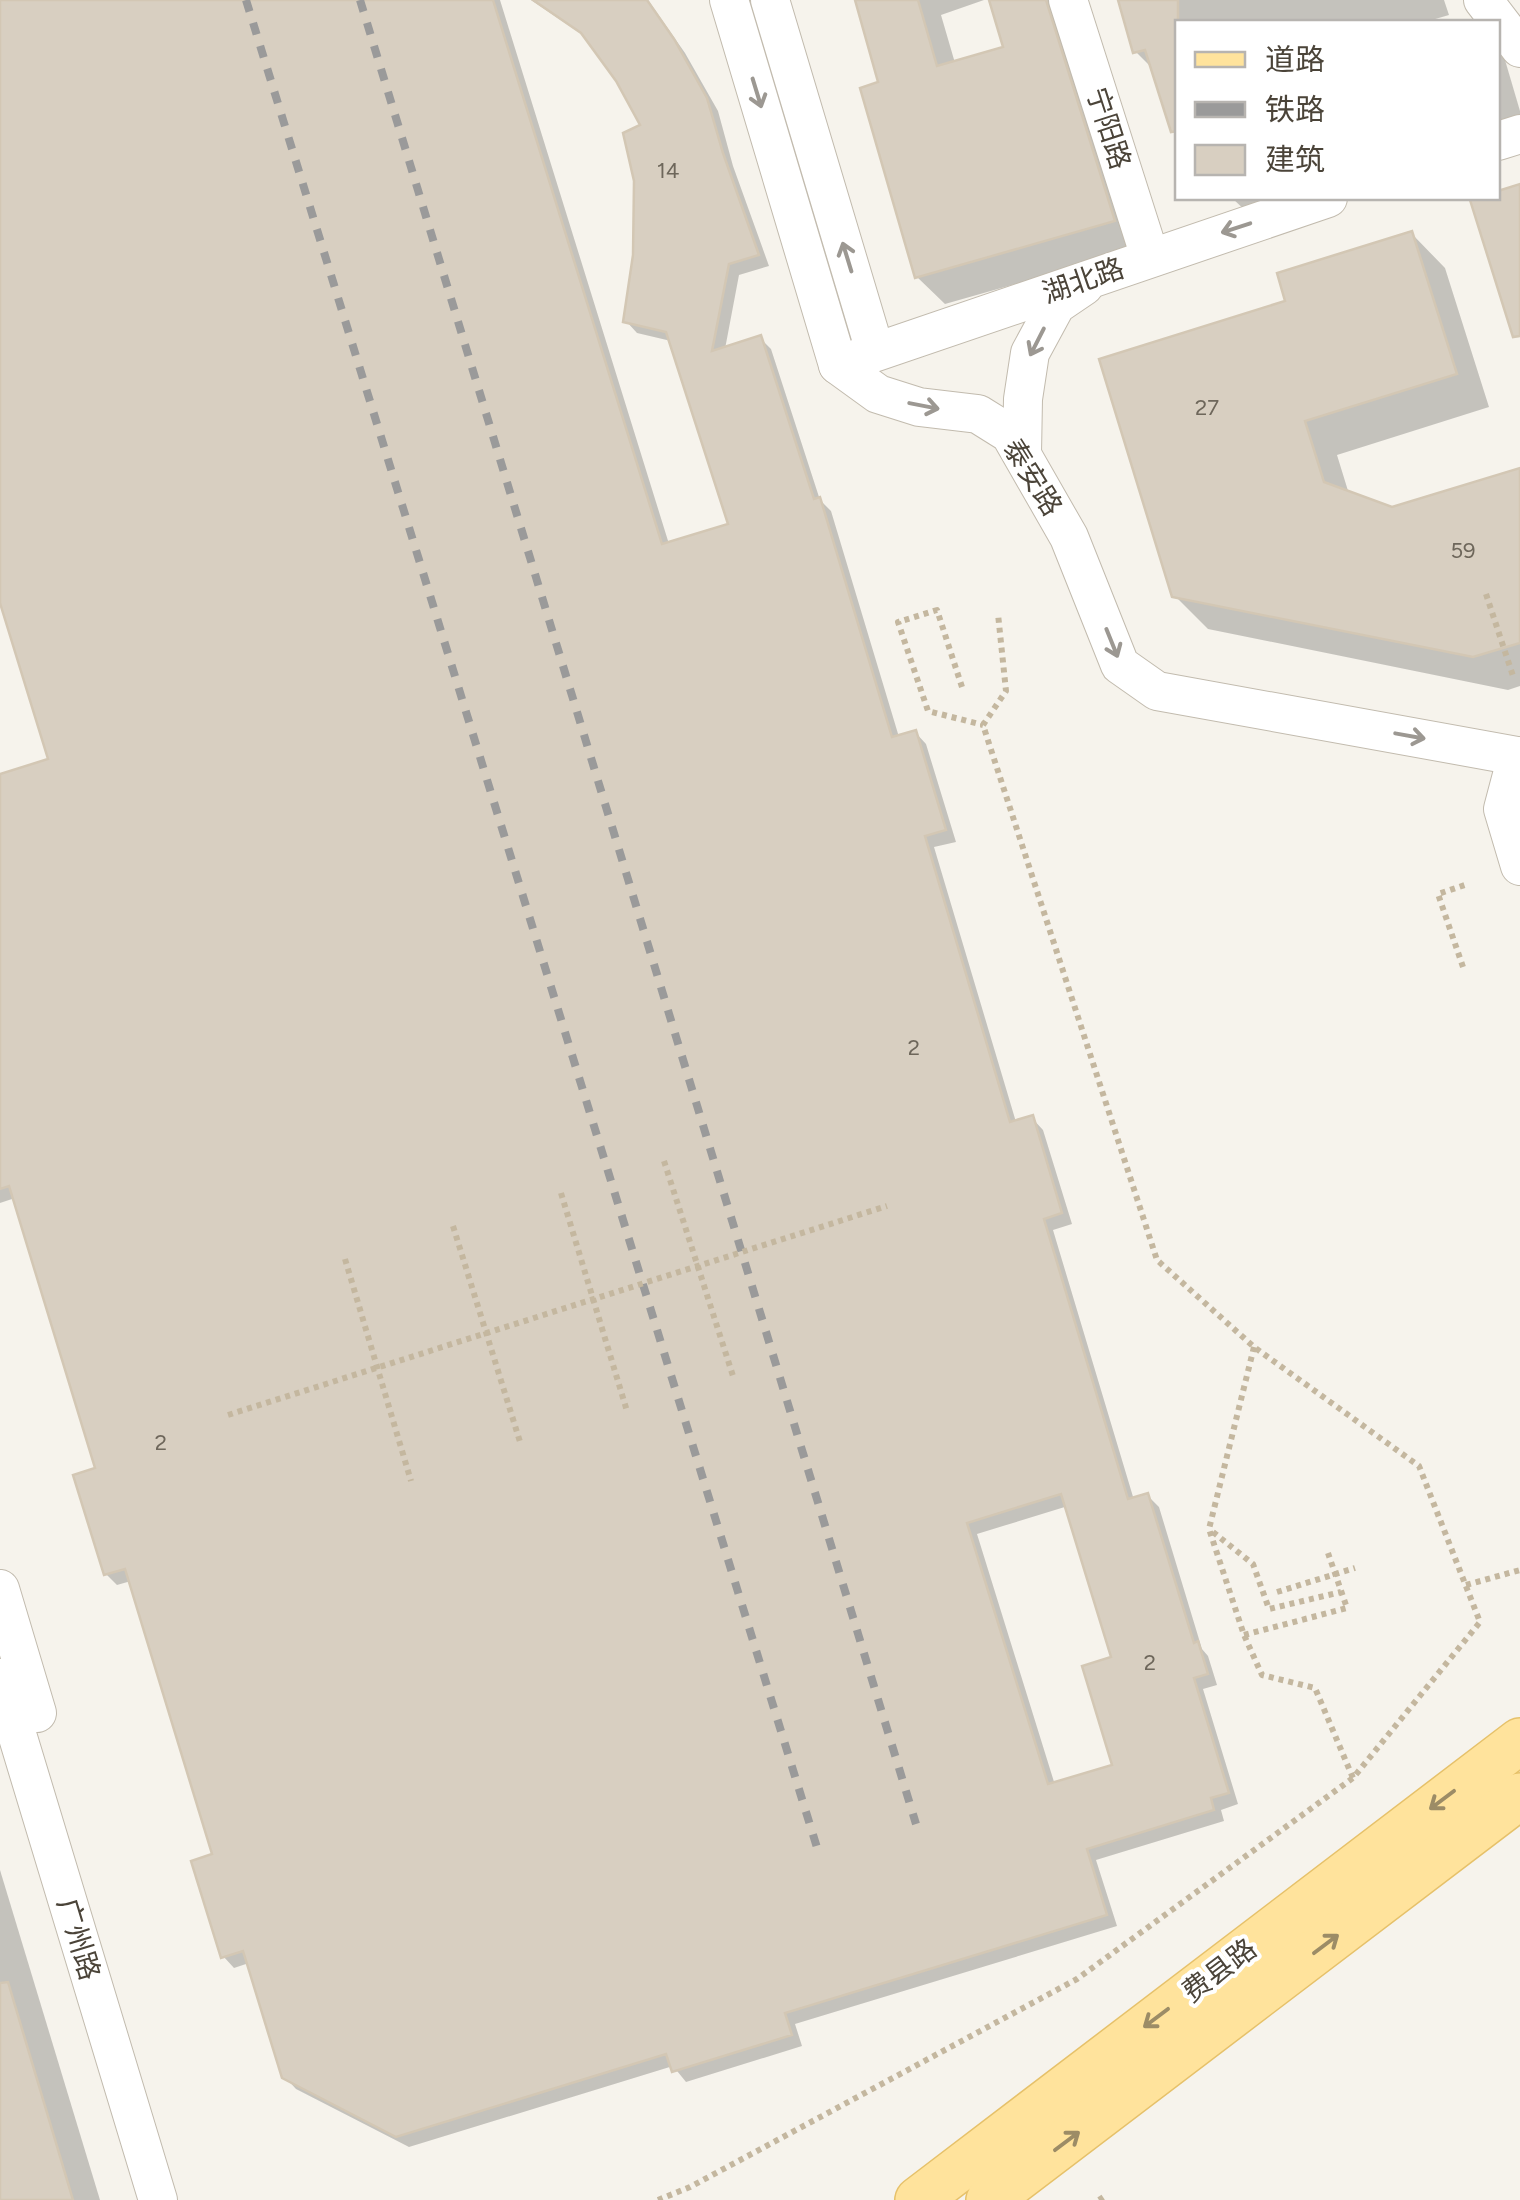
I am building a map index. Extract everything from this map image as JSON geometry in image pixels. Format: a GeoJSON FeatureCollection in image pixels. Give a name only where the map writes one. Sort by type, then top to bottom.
{"type":"FeatureCollection","features":[{"type":"Feature","properties":{"kind":"main road","name":"费县路"},"geometry":{"type":"LineString","coordinates":[[918,2200],[1520,1741]]}},
{"type":"Feature","properties":{"kind":"main road","name":"费县路"},"geometry":{"type":"LineString","coordinates":[[990,2200],[1520,1796]]}},
{"type":"Feature","properties":{"kind":"street"},"geometry":{"type":"LineString","coordinates":[[729,0],[838,365]]}},
{"type":"Feature","properties":{"kind":"street"},"geometry":{"type":"LineString","coordinates":[[770,0],[875,350]]}},
{"type":"Feature","properties":{"kind":"street","name":"宁阳路"},"geometry":{"type":"LineString","coordinates":[[1068,0],[1150,257]]}},
{"type":"Feature","properties":{"kind":"street"},"geometry":{"type":"LineString","coordinates":[[1483,0],[1498,20]]}},
{"type":"Feature","properties":{"kind":"street"},"geometry":{"type":"LineString","coordinates":[[1500,22],[1520,48]]}},
{"type":"Feature","properties":{"kind":"street","name":"湖北路"},"geometry":{"type":"LineString","coordinates":[[838,365],[1322,200]]}},
{"type":"Feature","properties":{"kind":"street"},"geometry":{"type":"LineString","coordinates":[[1022,454],[1022,399],[1030,353],[1056,305],[1102,273]]}},
{"type":"Feature","properties":{"kind":"street","name":"泰安路"},"geometry":{"type":"LineString","coordinates":[[838,365],[878,394],[919,407],[978,414],[1010,434],[1068,537],[1120,664],[1141,682],[1157,691],[1519,756],[1503,810],[1520,866]]}},
{"type":"Feature","properties":{"kind":"street"},"geometry":{"type":"LineString","coordinates":[[0,1588],[116,1978],[123,2084]]}},
{"type":"Feature","properties":{"kind":"street","name":"广州路"},"geometry":{"type":"LineString","coordinates":[[0,1678],[158,2200]]}},
{"type":"Feature","properties":{"kind":"path"},"geometry":{"type":"LineString","coordinates":[[1486,594],[1514,679]]}},
{"type":"Feature","properties":{"kind":"path"},"geometry":{"type":"LineString","coordinates":[[962,687],[937,610],[898,622],[928,712],[983,725]]}},
{"type":"Feature","properties":{"kind":"path"},"geometry":{"type":"LineString","coordinates":[[983,725],[1006,691],[998,614]]}},
{"type":"Feature","properties":{"kind":"path"},"geometry":{"type":"LineString","coordinates":[[658,2200],[690,2187],[1077,1979],[1353,1778],[1480,1622],[1419,1466],[1254,1347],[1157,1260],[983,725]]}},
{"type":"Feature","properties":{"kind":"path"},"geometry":{"type":"LineString","coordinates":[[1463,967],[1438,894],[1465,885]]}},
{"type":"Feature","properties":{"kind":"path"},"geometry":{"type":"LineString","coordinates":[[664,1161],[733,1376]]}},
{"type":"Feature","properties":{"kind":"path"},"geometry":{"type":"LineString","coordinates":[[561,1193],[628,1410]]}},
{"type":"Feature","properties":{"kind":"path"},"geometry":{"type":"LineString","coordinates":[[228,1416],[888,1206]]}},
{"type":"Feature","properties":{"kind":"path"},"geometry":{"type":"LineString","coordinates":[[452,1226],[520,1445]]}},
{"type":"Feature","properties":{"kind":"path"},"geometry":{"type":"LineString","coordinates":[[344,1259],[411,1481]]}},
{"type":"Feature","properties":{"kind":"path"},"geometry":{"type":"LineString","coordinates":[[1254,1347],[1210,1529],[1244,1634],[1262,1675],[1315,1688],[1353,1778]]}},
{"type":"Feature","properties":{"kind":"path"},"geometry":{"type":"LineString","coordinates":[[1210,1529],[1253,1564],[1269,1609],[1342,1592]]}},
{"type":"Feature","properties":{"kind":"path"},"geometry":{"type":"LineString","coordinates":[[1244,1634],[1347,1608],[1328,1553]]}},
{"type":"Feature","properties":{"kind":"path"},"geometry":{"type":"LineString","coordinates":[[1277,1592],[1355,1568]]}},
{"type":"Feature","properties":{"kind":"path"},"geometry":{"type":"LineString","coordinates":[[1466,1585],[1520,1570]]}},
{"type":"Feature","properties":{"kind":"building"},"geometry":{"type":"Polygon","coordinates":[[[0,0],[493,0],[662,544],[728,524],[666,332],[623,322],[633,255],[634,181],[623,133],[640,125],[616,81],[581,33],[533,0],[647,0],[707,98],[759,255],[729,264],[712,351],[761,335],[814,499],[820,497],[892,737],[916,730],[946,830],[925,836],[1010,1122],[1033,1115],[1062,1213],[1044,1219],[1128,1499],[1148,1493],[1194,1643],[1198,1641],[1208,1674],[1194,1678],[1229,1793],[1211,1798],[1214,1810],[1087,1849],[1107,1915],[785,2013],[792,2035],[672,2072],[666,2054],[396,2137],[282,2078],[243,1951],[221,1958],[191,1861],[212,1854],[125,1569],[104,1575],[73,1475],[95,1468],[9,1186],[0,1189],[0,774],[48,759],[0,603],[0,0]],[[1061,1494],[967,1523],[1048,1784],[1112,1765],[1082,1666],[1111,1657],[1061,1494]]]}},
{"type":"Feature","properties":{"kind":"building"},"geometry":{"type":"Polygon","coordinates":[[[855,0],[918,0],[937,66],[1003,47],[989,0],[1046,0],[1115,221],[915,278],[860,88],[878,82],[855,0]]]}},
{"type":"Feature","properties":{"kind":"building"},"geometry":{"type":"Polygon","coordinates":[[[1118,0],[1178,0],[1175,131],[1171,132],[1145,50],[1133,53],[1118,0]]]}},
{"type":"Feature","properties":{"kind":"building"},"geometry":{"type":"Polygon","coordinates":[[[1520,184],[1520,336],[1513,337],[1470,200],[1500,200],[1500,190],[1520,184]]]}},
{"type":"Feature","properties":{"kind":"building"},"geometry":{"type":"Polygon","coordinates":[[[1412,231],[1457,374],[1305,421],[1324,482],[1392,507],[1520,468],[1520,643],[1473,657],[1172,597],[1099,359],[1285,301],[1277,273],[1412,231]]]}},
{"type":"Feature","properties":{"kind":"building"},"geometry":{"type":"Polygon","coordinates":[[[8,1982],[73,2200],[0,2200],[0,1983],[8,1982]]]}},
{"type":"Feature","properties":{"kind":"railway"},"geometry":{"type":"LineString","coordinates":[[246,0],[819,1854]]}},
{"type":"Feature","properties":{"kind":"railway"},"geometry":{"type":"LineString","coordinates":[[360,0],[916,1824]]}}]}
